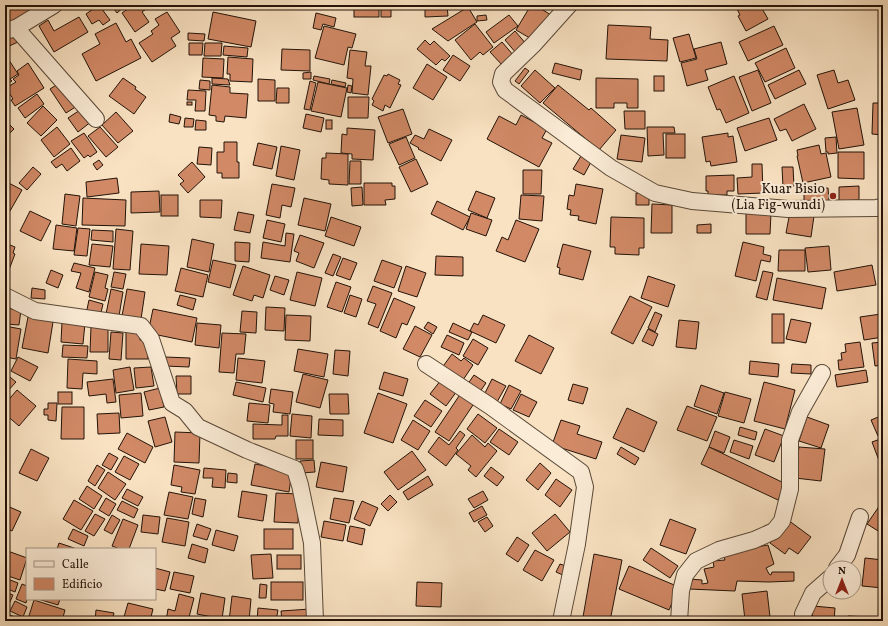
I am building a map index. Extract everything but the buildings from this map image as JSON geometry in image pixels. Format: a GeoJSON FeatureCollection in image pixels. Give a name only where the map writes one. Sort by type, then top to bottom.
{"type":"FeatureCollection","features":[{"type":"Feature","properties":{"kind":"street"},"geometry":{"type":"LineString","coordinates":[[54,5],[10,30],[96,119]]}},
{"type":"Feature","properties":{"kind":"street"},"geometry":{"type":"LineString","coordinates":[[570,5],[534,44],[503,74],[501,82],[505,90],[611,168],[655,192],[692,201],[788,209],[883,207]]}},
{"type":"Feature","properties":{"kind":"street"},"geometry":{"type":"LineString","coordinates":[[5,296],[35,311],[141,326],[151,339],[172,403],[185,411],[198,427],[246,450],[295,469],[300,485],[312,543],[316,621]]}},
{"type":"Feature","properties":{"kind":"street"},"geometry":{"type":"LineString","coordinates":[[426,364],[490,406],[581,472],[585,488],[577,544],[561,621]]}},
{"type":"Feature","properties":{"kind":"street"},"geometry":{"type":"LineString","coordinates":[[678,621],[681,591],[685,575],[696,561],[719,550],[754,540],[774,531],[782,521],[790,490],[790,440],[800,412],[822,373]]}},
{"type":"Feature","properties":{"kind":"street"},"geometry":{"type":"LineString","coordinates":[[843,560],[846,555],[860,517]]}},
{"type":"Feature","properties":{"kind":"street"},"geometry":{"type":"LineString","coordinates":[[803,621],[803,614],[813,592],[822,585]]}},
{"type":"Feature","properties":{"kind":"place","name":"Kuar Bisio (Lia Fig-wundi)"},"geometry":{"type":"Point","coordinates":[833,196]}}]}
